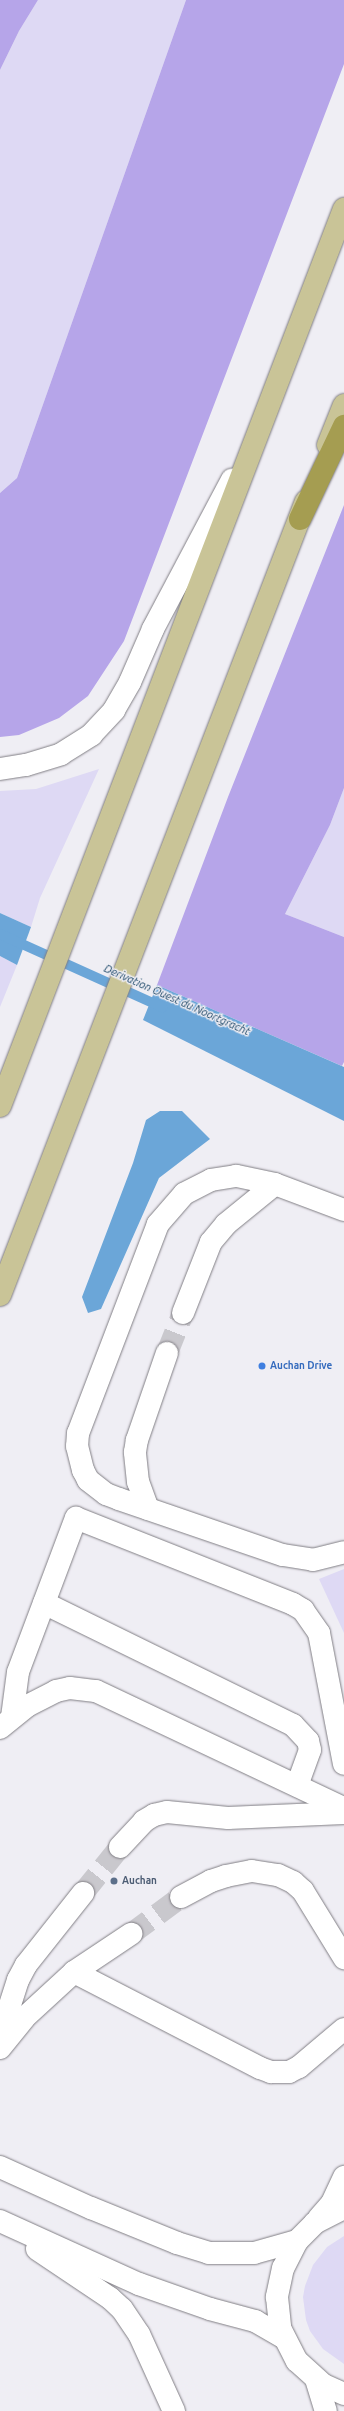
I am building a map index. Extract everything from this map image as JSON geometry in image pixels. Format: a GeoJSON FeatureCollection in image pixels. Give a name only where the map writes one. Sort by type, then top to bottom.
{"type":"FeatureCollection","features":[{"type":"Feature","properties":{"kind":"highway"},"geometry":{"type":"LineString","coordinates":[[300,519],[344,426]]}},
{"type":"Feature","properties":{"kind":"main road"},"geometry":{"type":"LineString","coordinates":[[0,1106],[344,208]]}},
{"type":"Feature","properties":{"kind":"main road"},"geometry":{"type":"LineString","coordinates":[[0,1295],[86,1069],[344,405]]}},
{"type":"Feature","properties":{"kind":"street"},"geometry":{"type":"LineString","coordinates":[[0,769],[26,765],[61,754],[91,735],[114,710],[130,682],[153,629],[262,424]]}},
{"type":"Feature","properties":{"kind":"street"},"geometry":{"type":"LineString","coordinates":[[344,1210],[275,1184],[236,1176],[211,1180],[184,1194],[158,1224],[78,1433],[77,1446],[83,1470],[88,1480],[106,1494],[283,1555],[313,1560],[344,1552]]}},
{"type":"Feature","properties":{"kind":"street"},"geometry":{"type":"LineString","coordinates":[[183,1313],[211,1242],[226,1224],[275,1184]]}},
{"type":"Feature","properties":{"kind":"street"},"geometry":{"type":"LineString","coordinates":[[148,1509],[138,1482],[135,1452],[137,1440],[167,1352]]}},
{"type":"Feature","properties":{"kind":"street"},"geometry":{"type":"LineString","coordinates":[[6,1722],[18,1672],[76,1518],[293,1604],[303,1610],[319,1633],[344,1764]]}},
{"type":"Feature","properties":{"kind":"street"},"geometry":{"type":"LineString","coordinates":[[44,1602],[293,1725],[308,1741],[310,1750],[297,1786]]}},
{"type":"Feature","properties":{"kind":"street"},"geometry":{"type":"LineString","coordinates":[[6,1722],[41,1697],[56,1690],[70,1688],[96,1691],[344,1808]]}},
{"type":"Feature","properties":{"kind":"street"},"geometry":{"type":"LineString","coordinates":[[120,1847],[144,1821],[154,1815],[166,1812],[228,1818],[344,1813]]}},
{"type":"Feature","properties":{"kind":"street"},"geometry":{"type":"LineString","coordinates":[[181,1898],[206,1883],[226,1876],[252,1871],[265,1871],[278,1875],[293,1882],[303,1891],[344,1958]]}},
{"type":"Feature","properties":{"kind":"street"},"geometry":{"type":"LineString","coordinates":[[0,2036],[18,1980],[26,1965],[83,1893]]}},
{"type":"Feature","properties":{"kind":"street"},"geometry":{"type":"LineString","coordinates":[[0,2048],[24,2018],[74,1972],[131,1934]]}},
{"type":"Feature","properties":{"kind":"street"},"geometry":{"type":"LineString","coordinates":[[74,1972],[260,2068],[271,2072],[280,2073],[299,2067],[344,2029]]}},
{"type":"Feature","properties":{"kind":"street"},"geometry":{"type":"LineString","coordinates":[[0,2152],[91,2208]]}},
{"type":"Feature","properties":{"kind":"street"},"geometry":{"type":"LineString","coordinates":[[0,2167],[91,2208],[177,2243],[209,2253],[254,2252],[297,2241]]}},
{"type":"Feature","properties":{"kind":"street"},"geometry":{"type":"LineString","coordinates":[[344,2177],[332,2204],[297,2241],[286,2258],[277,2288],[278,2318],[283,2337],[297,2360],[316,2379],[344,2394]]}},
{"type":"Feature","properties":{"kind":"street"},"geometry":{"type":"LineString","coordinates":[[315,2223],[344,2208]]}},
{"type":"Feature","properties":{"kind":"street"},"geometry":{"type":"LineString","coordinates":[[0,2221],[139,2284],[210,2309],[255,2322],[283,2337]]}},
{"type":"Feature","properties":{"kind":"street"},"geometry":{"type":"LineString","coordinates":[[0,2224],[110,2298],[122,2309],[139,2334],[174,2411]]}},
{"type":"Feature","properties":{"kind":"street"},"geometry":{"type":"LineString","coordinates":[[316,2379],[326,2411]]}},
{"type":"Feature","properties":{"kind":"shaded area"},"geometry":{"type":"Polygon","coordinates":[[[0,0],[38,0],[19,31],[0,70],[0,0]]]}},
{"type":"Feature","properties":{"kind":"shaded area"},"geometry":{"type":"Polygon","coordinates":[[[38,0],[186,0],[17,478],[0,493],[0,70],[19,31],[38,0]]]}},
{"type":"Feature","properties":{"kind":"shaded area"},"geometry":{"type":"Polygon","coordinates":[[[186,0],[344,0],[344,64],[124,641],[88,696],[59,718],[19,735],[0,737],[0,493],[17,478],[186,0]]]}},
{"type":"Feature","properties":{"kind":"shaded area"},"geometry":{"type":"Polygon","coordinates":[[[344,505],[344,788],[330,825],[285,914],[344,937],[344,1062],[342,1066],[157,985],[228,797],[344,505]]]}},
{"type":"Feature","properties":{"kind":"shaded area"},"geometry":{"type":"Polygon","coordinates":[[[99,769],[40,898],[31,927],[0,913],[0,791],[36,789],[99,769]]]}},
{"type":"Feature","properties":{"kind":"shaded area"},"geometry":{"type":"Polygon","coordinates":[[[344,788],[344,937],[285,914],[330,825],[344,788]]]}},
{"type":"Feature","properties":{"kind":"shaded area"},"geometry":{"type":"Polygon","coordinates":[[[0,956],[17,965],[0,1007],[0,956]]]}},
{"type":"Feature","properties":{"kind":"shaded area"},"geometry":{"type":"Polygon","coordinates":[[[344,1569],[344,1633],[319,1579],[344,1569]]]}},
{"type":"Feature","properties":{"kind":"shaded area"},"geometry":{"type":"Polygon","coordinates":[[[344,2236],[344,2364],[323,2349],[310,2331],[306,2320],[303,2297],[305,2286],[313,2265],[327,2247],[344,2236]]]}},
{"type":"Feature","properties":{"kind":"water"},"geometry":{"type":"Polygon","coordinates":[[[0,913],[31,927],[17,965],[0,956],[0,913]]]}},
{"type":"Feature","properties":{"kind":"water"},"geometry":{"type":"Polygon","coordinates":[[[157,985],[344,1067],[344,1121],[143,1020],[157,985]]]}},
{"type":"Feature","properties":{"kind":"water"},"geometry":{"type":"Polygon","coordinates":[[[160,1111],[182,1111],[210,1139],[159,1178],[101,1309],[88,1313],[82,1297],[133,1163],[146,1120],[160,1111]]]}},
{"type":"Feature","properties":{"kind":"waterway","name":"Derivation Ouest du Noortgracht"},"geometry":{"type":"LineString","coordinates":[[0,934],[162,1007]]}},
{"type":"Feature","properties":{"kind":"tunnel"},"geometry":{"type":"LineString","coordinates":[[167,1353],[183,1313]]}},
{"type":"Feature","properties":{"kind":"tunnel"},"geometry":{"type":"LineString","coordinates":[[83,1893],[120,1847]]}},
{"type":"Feature","properties":{"kind":"tunnel"},"geometry":{"type":"LineString","coordinates":[[131,1934],[181,1897]]}},
{"type":"Feature","properties":{"kind":"place","name":"Auchan Drive"},"geometry":{"type":"Point","coordinates":[262,1366]}},
{"type":"Feature","properties":{"kind":"place","name":"Auchan"},"geometry":{"type":"Point","coordinates":[114,1881]}}]}
